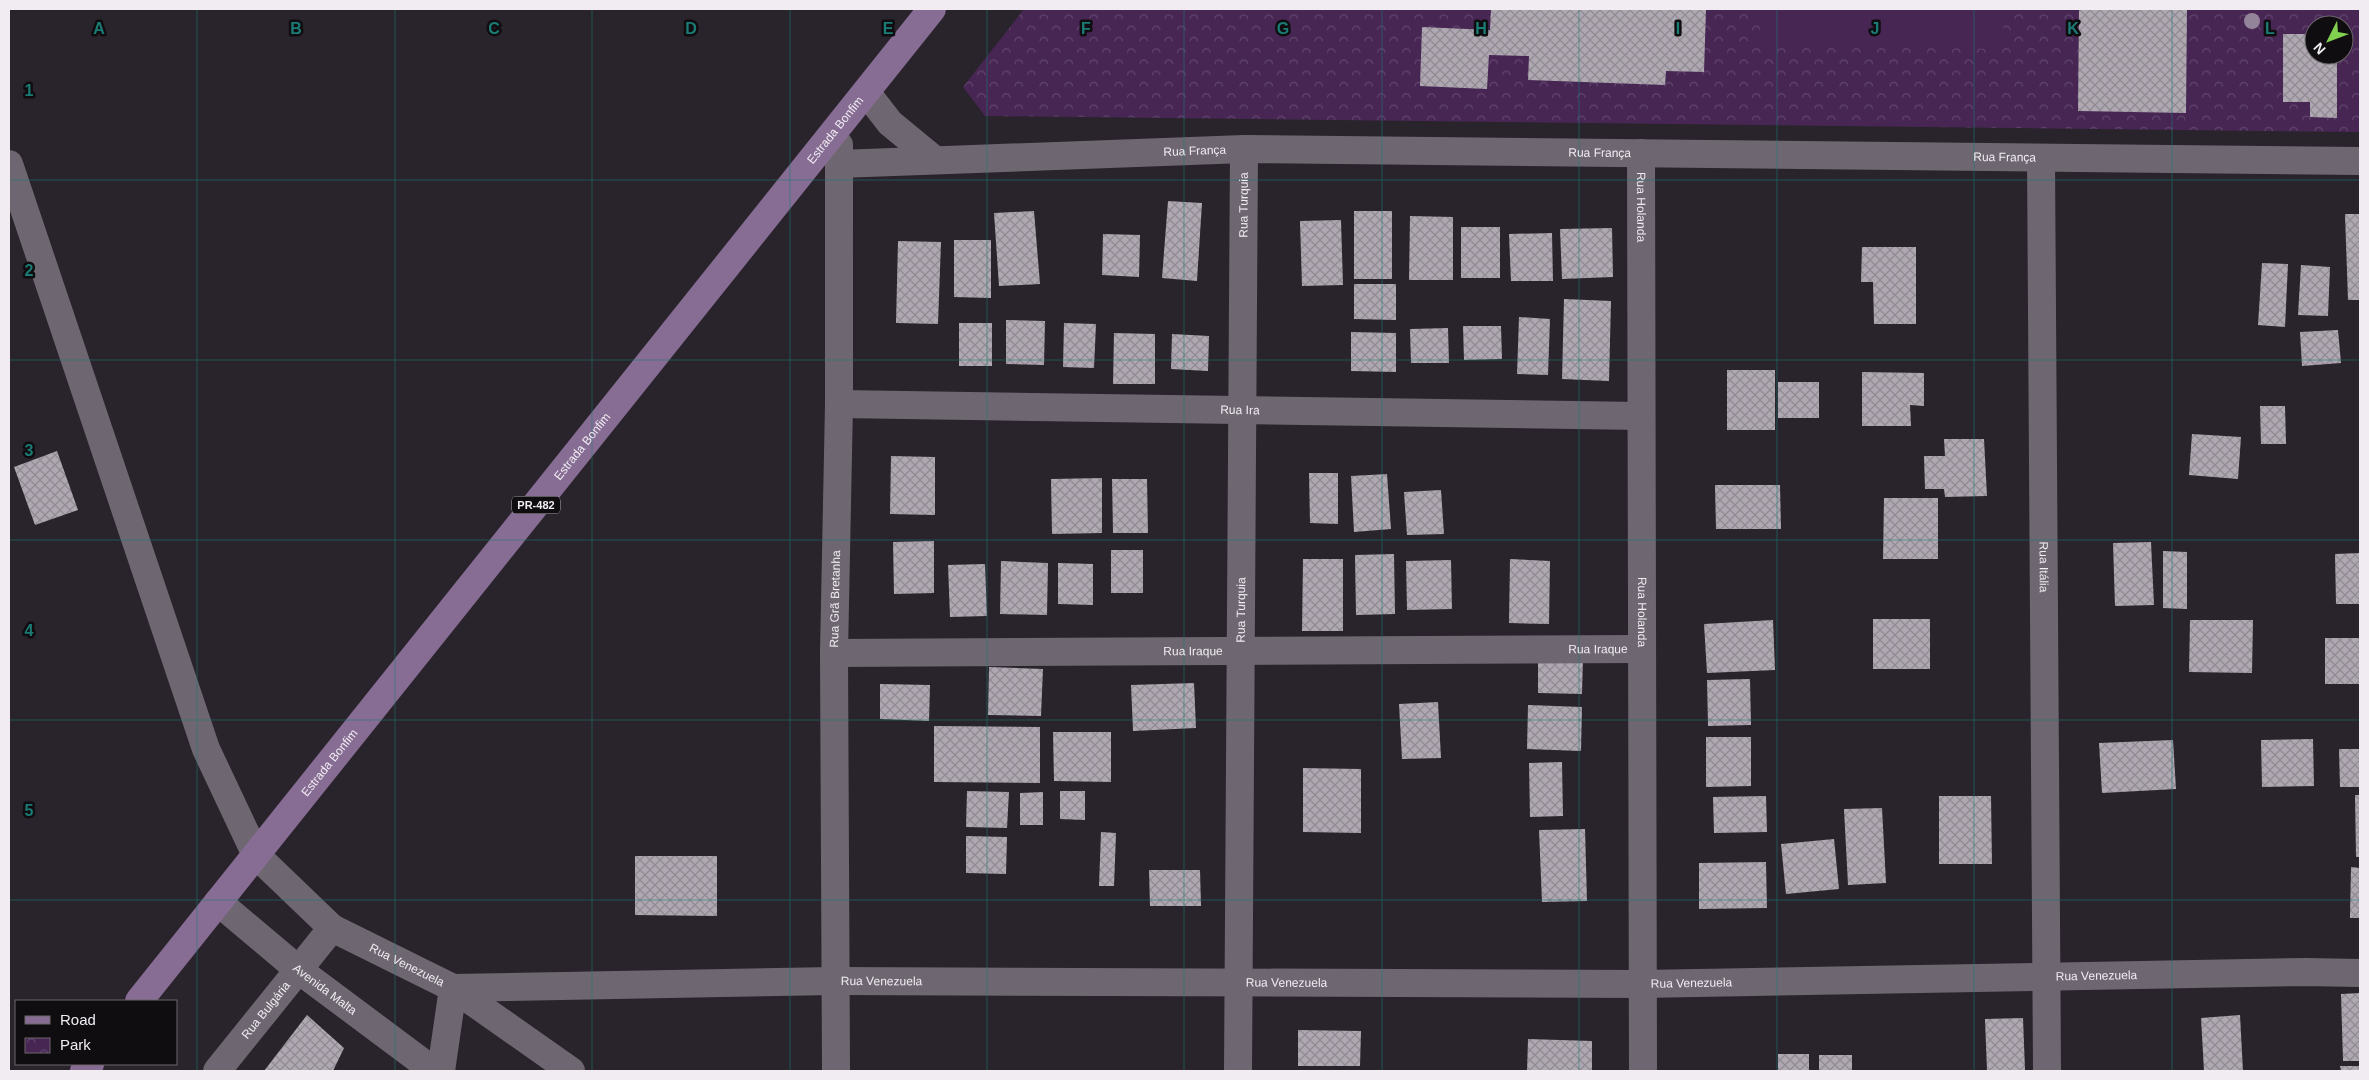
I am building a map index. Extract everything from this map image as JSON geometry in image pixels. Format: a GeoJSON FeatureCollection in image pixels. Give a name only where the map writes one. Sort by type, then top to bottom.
{"type":"FeatureCollection","features":[{"type":"Feature","properties":{"kind":"main road","name":"Estrada Bonfim"},"geometry":{"type":"LineString","coordinates":[[140,1000],[932,9]]}},
{"type":"Feature","properties":{"kind":"street"},"geometry":{"type":"LineString","coordinates":[[866,92],[890,122],[936,160]]}},
{"type":"Feature","properties":{"kind":"street","name":"Rua Grã Bretanha"},"geometry":{"type":"LineString","coordinates":[[836,1071],[834,653],[839,404],[839,126]]}},
{"type":"Feature","properties":{"kind":"street","name":"Rua França"},"geometry":{"type":"LineString","coordinates":[[839,164],[1244,149],[2360,161]]}},
{"type":"Feature","properties":{"kind":"street","name":"Rua Turquia"},"geometry":{"type":"LineString","coordinates":[[1238,1071],[1244,149]]}},
{"type":"Feature","properties":{"kind":"street","name":"Rua Holanda"},"geometry":{"type":"LineString","coordinates":[[1641,153],[1643,1071]]}},
{"type":"Feature","properties":{"kind":"street","name":"Rua Itália"},"geometry":{"type":"LineString","coordinates":[[2041,158],[2046,1071]]}},
{"type":"Feature","properties":{"kind":"street"},"geometry":{"type":"LineString","coordinates":[[9,164],[206,749],[256,855]]}},
{"type":"Feature","properties":{"kind":"street","name":"Rua Ira"},"geometry":{"type":"LineString","coordinates":[[839,404],[1242,412],[1642,416]]}},
{"type":"Feature","properties":{"kind":"street","name":"Rua Iraque"},"geometry":{"type":"LineString","coordinates":[[834,653],[1642,649]]}},
{"type":"Feature","properties":{"kind":"street","name":"Rua Venezuela"},"geometry":{"type":"LineString","coordinates":[[256,855],[332,928],[452,988],[835,981],[1642,984],[2306,972],[2360,973]]}},
{"type":"Feature","properties":{"kind":"street","name":"Avenida Malta"},"geometry":{"type":"LineString","coordinates":[[218,902],[300,971],[434,1071]]}},
{"type":"Feature","properties":{"kind":"street","name":"Rua Bulgária"},"geometry":{"type":"LineString","coordinates":[[218,1071],[300,971],[332,928]]}},
{"type":"Feature","properties":{"kind":"street"},"geometry":{"type":"LineString","coordinates":[[441,1071],[452,988],[570,1071]]}},
{"type":"Feature","properties":{"kind":"green space"},"geometry":{"type":"Polygon","coordinates":[[[1024,9],[2360,9],[2360,132],[985,116],[963,87],[1024,9]]]}},
{"type":"Feature","properties":{"kind":"green space"},"geometry":{"type":"Polygon","coordinates":[[[1761,9],[2004,9],[2003,49],[1760,45],[1761,9]]]}},
{"type":"Feature","properties":{"kind":"building"},"geometry":{"type":"Polygon","coordinates":[[[1491,9],[1706,9],[1704,72],[1666,71],[1665,85],[1528,80],[1529,56],[1489,55],[1487,89],[1420,86],[1422,27],[1490,30],[1491,9]]]}},
{"type":"Feature","properties":{"kind":"building"},"geometry":{"type":"Polygon","coordinates":[[[2079,9],[2187,10],[2186,113],[2078,111],[2079,9]]]}},
{"type":"Feature","properties":{"kind":"building"},"geometry":{"type":"Polygon","coordinates":[[[2283,34],[2304,34],[2304,65],[2337,65],[2337,118],[2310,117],[2310,102],[2283,102],[2283,34]]]}},
{"type":"Feature","properties":{"kind":"building"},"geometry":{"type":"Polygon","coordinates":[[[1168,201],[1202,203],[1197,281],[1162,278],[1168,201]]]}},
{"type":"Feature","properties":{"kind":"building"},"geometry":{"type":"Polygon","coordinates":[[[1034,211],[1040,284],[999,286],[994,213],[1034,211]]]}},
{"type":"Feature","properties":{"kind":"building"},"geometry":{"type":"Polygon","coordinates":[[[1354,211],[1392,211],[1392,279],[1354,279],[1354,211]]]}},
{"type":"Feature","properties":{"kind":"building"},"geometry":{"type":"Polygon","coordinates":[[[2345,214],[2360,214],[2360,300],[2348,300],[2345,214]]]}},
{"type":"Feature","properties":{"kind":"building"},"geometry":{"type":"Polygon","coordinates":[[[1410,216],[1453,217],[1453,280],[1409,280],[1410,216]]]}},
{"type":"Feature","properties":{"kind":"building"},"geometry":{"type":"Polygon","coordinates":[[[1341,220],[1343,285],[1302,286],[1300,221],[1341,220]]]}},
{"type":"Feature","properties":{"kind":"building"},"geometry":{"type":"Polygon","coordinates":[[[1461,227],[1500,227],[1500,278],[1461,278],[1461,227]]]}},
{"type":"Feature","properties":{"kind":"building"},"geometry":{"type":"Polygon","coordinates":[[[1612,228],[1613,277],[1562,279],[1560,229],[1612,228]]]}},
{"type":"Feature","properties":{"kind":"building"},"geometry":{"type":"Polygon","coordinates":[[[1552,233],[1553,281],[1511,281],[1509,234],[1552,233]]]}},
{"type":"Feature","properties":{"kind":"building"},"geometry":{"type":"Polygon","coordinates":[[[1103,234],[1140,235],[1139,277],[1102,275],[1103,234]]]}},
{"type":"Feature","properties":{"kind":"building"},"geometry":{"type":"Polygon","coordinates":[[[954,240],[991,240],[991,298],[954,297],[954,240]]]}},
{"type":"Feature","properties":{"kind":"building"},"geometry":{"type":"Polygon","coordinates":[[[898,241],[941,242],[938,324],[896,323],[898,241]]]}},
{"type":"Feature","properties":{"kind":"building"},"geometry":{"type":"Polygon","coordinates":[[[1862,247],[1916,247],[1916,324],[1874,324],[1873,282],[1861,282],[1862,247]]]}},
{"type":"Feature","properties":{"kind":"building"},"geometry":{"type":"Polygon","coordinates":[[[2262,263],[2288,264],[2285,327],[2258,325],[2262,263]]]}},
{"type":"Feature","properties":{"kind":"building"},"geometry":{"type":"Polygon","coordinates":[[[2301,265],[2330,267],[2328,316],[2298,315],[2301,265]]]}},
{"type":"Feature","properties":{"kind":"building"},"geometry":{"type":"Polygon","coordinates":[[[1354,284],[1396,284],[1396,320],[1354,319],[1354,284]]]}},
{"type":"Feature","properties":{"kind":"building"},"geometry":{"type":"Polygon","coordinates":[[[1564,299],[1611,301],[1609,381],[1562,379],[1564,299]]]}},
{"type":"Feature","properties":{"kind":"building"},"geometry":{"type":"Polygon","coordinates":[[[1519,317],[1550,319],[1548,375],[1517,374],[1519,317]]]}},
{"type":"Feature","properties":{"kind":"building"},"geometry":{"type":"Polygon","coordinates":[[[1006,320],[1045,321],[1044,365],[1006,364],[1006,320]]]}},
{"type":"Feature","properties":{"kind":"building"},"geometry":{"type":"Polygon","coordinates":[[[959,323],[992,323],[992,366],[959,366],[959,323]]]}},
{"type":"Feature","properties":{"kind":"building"},"geometry":{"type":"Polygon","coordinates":[[[1064,323],[1096,324],[1094,368],[1063,367],[1064,323]]]}},
{"type":"Feature","properties":{"kind":"building"},"geometry":{"type":"Polygon","coordinates":[[[1463,326],[1501,326],[1502,359],[1464,360],[1463,326]]]}},
{"type":"Feature","properties":{"kind":"building"},"geometry":{"type":"Polygon","coordinates":[[[1448,328],[1449,363],[1411,363],[1410,329],[1448,328]]]}},
{"type":"Feature","properties":{"kind":"building"},"geometry":{"type":"Polygon","coordinates":[[[2338,330],[2341,363],[2302,366],[2300,332],[2338,330]]]}},
{"type":"Feature","properties":{"kind":"building"},"geometry":{"type":"Polygon","coordinates":[[[1351,332],[1396,333],[1396,372],[1351,371],[1351,332]]]}},
{"type":"Feature","properties":{"kind":"building"},"geometry":{"type":"Polygon","coordinates":[[[1114,333],[1155,334],[1155,384],[1113,384],[1114,333]]]}},
{"type":"Feature","properties":{"kind":"building"},"geometry":{"type":"Polygon","coordinates":[[[1172,334],[1209,336],[1208,371],[1171,369],[1172,334]]]}},
{"type":"Feature","properties":{"kind":"building"},"geometry":{"type":"Polygon","coordinates":[[[1727,370],[1775,370],[1775,430],[1727,430],[1727,370]]]}},
{"type":"Feature","properties":{"kind":"building"},"geometry":{"type":"Polygon","coordinates":[[[1862,372],[1924,373],[1924,406],[1910,405],[1911,426],[1862,426],[1862,372]]]}},
{"type":"Feature","properties":{"kind":"building"},"geometry":{"type":"Polygon","coordinates":[[[1778,382],[1819,382],[1819,418],[1778,418],[1778,382]]]}},
{"type":"Feature","properties":{"kind":"building"},"geometry":{"type":"Polygon","coordinates":[[[2260,406],[2285,406],[2286,444],[2261,444],[2260,406]]]}},
{"type":"Feature","properties":{"kind":"building"},"geometry":{"type":"Polygon","coordinates":[[[2192,434],[2241,437],[2238,479],[2189,475],[2192,434]]]}},
{"type":"Feature","properties":{"kind":"building"},"geometry":{"type":"Polygon","coordinates":[[[1944,439],[1984,439],[1987,496],[1945,497],[1944,489],[1925,489],[1924,456],[1945,456],[1944,439]]]}},
{"type":"Feature","properties":{"kind":"building"},"geometry":{"type":"Polygon","coordinates":[[[57,451],[78,510],[35,525],[14,467],[57,451]]]}},
{"type":"Feature","properties":{"kind":"building"},"geometry":{"type":"Polygon","coordinates":[[[891,456],[935,457],[935,515],[890,514],[891,456]]]}},
{"type":"Feature","properties":{"kind":"building"},"geometry":{"type":"Polygon","coordinates":[[[1309,473],[1338,473],[1338,524],[1310,523],[1309,473]]]}},
{"type":"Feature","properties":{"kind":"building"},"geometry":{"type":"Polygon","coordinates":[[[1387,474],[1391,529],[1354,532],[1351,476],[1387,474]]]}},
{"type":"Feature","properties":{"kind":"building"},"geometry":{"type":"Polygon","coordinates":[[[1102,478],[1102,533],[1052,534],[1051,479],[1102,478]]]}},
{"type":"Feature","properties":{"kind":"building"},"geometry":{"type":"Polygon","coordinates":[[[1112,479],[1147,479],[1148,533],[1113,533],[1112,479]]]}},
{"type":"Feature","properties":{"kind":"building"},"geometry":{"type":"Polygon","coordinates":[[[1715,485],[1780,485],[1781,529],[1716,529],[1715,485]]]}},
{"type":"Feature","properties":{"kind":"building"},"geometry":{"type":"Polygon","coordinates":[[[1441,490],[1444,534],[1407,535],[1404,492],[1441,490]]]}},
{"type":"Feature","properties":{"kind":"building"},"geometry":{"type":"Polygon","coordinates":[[[1884,498],[1938,498],[1938,559],[1883,559],[1884,498]]]}},
{"type":"Feature","properties":{"kind":"building"},"geometry":{"type":"Polygon","coordinates":[[[934,541],[934,593],[894,594],[893,542],[934,541]]]}},
{"type":"Feature","properties":{"kind":"building"},"geometry":{"type":"Polygon","coordinates":[[[2151,542],[2154,605],[2115,606],[2113,543],[2151,542]]]}},
{"type":"Feature","properties":{"kind":"building"},"geometry":{"type":"Polygon","coordinates":[[[1111,550],[1143,550],[1143,593],[1111,593],[1111,550]]]}},
{"type":"Feature","properties":{"kind":"building"},"geometry":{"type":"Polygon","coordinates":[[[2163,551],[2187,552],[2187,609],[2163,608],[2163,551]]]}},
{"type":"Feature","properties":{"kind":"building"},"geometry":{"type":"Polygon","coordinates":[[[2360,553],[2360,604],[2336,604],[2335,554],[2360,553]]]}},
{"type":"Feature","properties":{"kind":"building"},"geometry":{"type":"Polygon","coordinates":[[[1394,554],[1395,614],[1356,615],[1355,555],[1394,554]]]}},
{"type":"Feature","properties":{"kind":"building"},"geometry":{"type":"Polygon","coordinates":[[[1303,559],[1343,559],[1343,631],[1302,631],[1303,559]]]}},
{"type":"Feature","properties":{"kind":"building"},"geometry":{"type":"Polygon","coordinates":[[[1510,559],[1550,561],[1549,624],[1509,623],[1510,559]]]}},
{"type":"Feature","properties":{"kind":"building"},"geometry":{"type":"Polygon","coordinates":[[[1451,560],[1452,609],[1407,610],[1406,561],[1451,560]]]}},
{"type":"Feature","properties":{"kind":"building"},"geometry":{"type":"Polygon","coordinates":[[[1001,561],[1048,563],[1047,615],[1000,614],[1001,561]]]}},
{"type":"Feature","properties":{"kind":"building"},"geometry":{"type":"Polygon","coordinates":[[[1058,563],[1093,564],[1093,605],[1058,604],[1058,563]]]}},
{"type":"Feature","properties":{"kind":"building"},"geometry":{"type":"Polygon","coordinates":[[[985,564],[987,616],[950,617],[948,565],[985,564]]]}},
{"type":"Feature","properties":{"kind":"building"},"geometry":{"type":"Polygon","coordinates":[[[1873,619],[1930,619],[1930,669],[1873,669],[1873,619]]]}},
{"type":"Feature","properties":{"kind":"building"},"geometry":{"type":"Polygon","coordinates":[[[1773,620],[1775,670],[1707,673],[1704,624],[1773,620]]]}},
{"type":"Feature","properties":{"kind":"building"},"geometry":{"type":"Polygon","coordinates":[[[2190,620],[2253,620],[2252,673],[2189,672],[2190,620]]]}},
{"type":"Feature","properties":{"kind":"building"},"geometry":{"type":"Polygon","coordinates":[[[2325,638],[2360,638],[2360,684],[2325,684],[2325,638]]]}},
{"type":"Feature","properties":{"kind":"building"},"geometry":{"type":"Polygon","coordinates":[[[1538,657],[1583,658],[1582,694],[1538,693],[1538,657]]]}},
{"type":"Feature","properties":{"kind":"building"},"geometry":{"type":"Polygon","coordinates":[[[989,667],[1043,669],[1041,716],[988,715],[989,667]]]}},
{"type":"Feature","properties":{"kind":"building"},"geometry":{"type":"Polygon","coordinates":[[[1750,679],[1751,725],[1708,726],[1707,680],[1750,679]]]}},
{"type":"Feature","properties":{"kind":"building"},"geometry":{"type":"Polygon","coordinates":[[[1194,683],[1196,728],[1133,731],[1131,685],[1194,683]]]}},
{"type":"Feature","properties":{"kind":"building"},"geometry":{"type":"Polygon","coordinates":[[[880,684],[930,685],[929,721],[880,719],[880,684]]]}},
{"type":"Feature","properties":{"kind":"building"},"geometry":{"type":"Polygon","coordinates":[[[1438,702],[1441,758],[1402,759],[1399,704],[1438,702]]]}},
{"type":"Feature","properties":{"kind":"building"},"geometry":{"type":"Polygon","coordinates":[[[1528,705],[1582,707],[1581,751],[1527,749],[1528,705]]]}},
{"type":"Feature","properties":{"kind":"building"},"geometry":{"type":"Polygon","coordinates":[[[934,726],[1040,727],[1040,783],[934,782],[934,726]]]}},
{"type":"Feature","properties":{"kind":"building"},"geometry":{"type":"Polygon","coordinates":[[[1053,732],[1111,732],[1111,782],[1054,781],[1053,732]]]}},
{"type":"Feature","properties":{"kind":"building"},"geometry":{"type":"Polygon","coordinates":[[[1706,737],[1751,737],[1751,786],[1706,787],[1706,737]]]}},
{"type":"Feature","properties":{"kind":"building"},"geometry":{"type":"Polygon","coordinates":[[[2313,739],[2314,786],[2262,787],[2261,740],[2313,739]]]}},
{"type":"Feature","properties":{"kind":"building"},"geometry":{"type":"Polygon","coordinates":[[[2173,740],[2176,789],[2102,793],[2099,743],[2173,740]]]}},
{"type":"Feature","properties":{"kind":"building"},"geometry":{"type":"Polygon","coordinates":[[[2339,749],[2360,749],[2360,787],[2340,787],[2339,749]]]}},
{"type":"Feature","properties":{"kind":"building"},"geometry":{"type":"Polygon","coordinates":[[[1562,762],[1563,816],[1530,817],[1529,763],[1562,762]]]}},
{"type":"Feature","properties":{"kind":"building"},"geometry":{"type":"Polygon","coordinates":[[[1303,768],[1361,769],[1361,833],[1303,832],[1303,768]]]}},
{"type":"Feature","properties":{"kind":"building"},"geometry":{"type":"Polygon","coordinates":[[[967,791],[1009,792],[1007,828],[966,827],[967,791]]]}},
{"type":"Feature","properties":{"kind":"building"},"geometry":{"type":"Polygon","coordinates":[[[1060,791],[1085,791],[1085,820],[1060,819],[1060,791]]]}},
{"type":"Feature","properties":{"kind":"building"},"geometry":{"type":"Polygon","coordinates":[[[1043,792],[1043,825],[1020,825],[1020,793],[1043,792]]]}},
{"type":"Feature","properties":{"kind":"building"},"geometry":{"type":"Polygon","coordinates":[[[2355,795],[2360,795],[2360,857],[2356,857],[2355,795]]]}},
{"type":"Feature","properties":{"kind":"building"},"geometry":{"type":"Polygon","coordinates":[[[1766,796],[1767,832],[1714,833],[1713,797],[1766,796]]]}},
{"type":"Feature","properties":{"kind":"building"},"geometry":{"type":"Polygon","coordinates":[[[1939,796],[1991,796],[1992,864],[1939,864],[1939,796]]]}},
{"type":"Feature","properties":{"kind":"building"},"geometry":{"type":"Polygon","coordinates":[[[1882,808],[1886,883],[1848,885],[1844,809],[1882,808]]]}},
{"type":"Feature","properties":{"kind":"building"},"geometry":{"type":"Polygon","coordinates":[[[1585,829],[1587,901],[1542,902],[1539,830],[1585,829]]]}},
{"type":"Feature","properties":{"kind":"building"},"geometry":{"type":"Polygon","coordinates":[[[1101,832],[1116,833],[1114,886],[1099,886],[1101,832]]]}},
{"type":"Feature","properties":{"kind":"building"},"geometry":{"type":"Polygon","coordinates":[[[966,836],[1007,837],[1006,874],[966,873],[966,836]]]}},
{"type":"Feature","properties":{"kind":"building"},"geometry":{"type":"Polygon","coordinates":[[[1834,839],[1839,889],[1786,894],[1781,844],[1834,839]]]}},
{"type":"Feature","properties":{"kind":"building"},"geometry":{"type":"Polygon","coordinates":[[[635,856],[717,856],[717,916],[635,915],[635,856]]]}},
{"type":"Feature","properties":{"kind":"building"},"geometry":{"type":"Polygon","coordinates":[[[1766,862],[1767,908],[1699,909],[1699,863],[1766,862]]]}},
{"type":"Feature","properties":{"kind":"building"},"geometry":{"type":"Polygon","coordinates":[[[2351,867],[2360,868],[2360,918],[2350,918],[2351,867]]]}},
{"type":"Feature","properties":{"kind":"building"},"geometry":{"type":"Polygon","coordinates":[[[1149,870],[1200,870],[1201,906],[1150,906],[1149,870]]]}},
{"type":"Feature","properties":{"kind":"building"},"geometry":{"type":"Polygon","coordinates":[[[2360,993],[2360,1061],[2343,1061],[2341,994],[2360,993]]]}},
{"type":"Feature","properties":{"kind":"building"},"geometry":{"type":"Polygon","coordinates":[[[307,1015],[344,1048],[333,1071],[264,1071],[307,1015]]]}},
{"type":"Feature","properties":{"kind":"building"},"geometry":{"type":"Polygon","coordinates":[[[2240,1015],[2243,1071],[2204,1071],[2201,1018],[2240,1015]]]}},
{"type":"Feature","properties":{"kind":"building"},"geometry":{"type":"Polygon","coordinates":[[[2023,1018],[2025,1070],[1987,1071],[1985,1019],[2023,1018]]]}},
{"type":"Feature","properties":{"kind":"building"},"geometry":{"type":"Polygon","coordinates":[[[1298,1030],[1361,1031],[1360,1066],[1298,1066],[1298,1030]]]}},
{"type":"Feature","properties":{"kind":"building"},"geometry":{"type":"Polygon","coordinates":[[[1528,1039],[1592,1041],[1592,1071],[1527,1071],[1528,1039]]]}},
{"type":"Feature","properties":{"kind":"building"},"geometry":{"type":"Polygon","coordinates":[[[1778,1054],[1809,1054],[1809,1071],[1778,1071],[1778,1054]]]}},
{"type":"Feature","properties":{"kind":"building"},"geometry":{"type":"Polygon","coordinates":[[[1819,1055],[1852,1055],[1852,1071],[1819,1071],[1819,1055]]]}},
{"type":"Feature","properties":{"kind":"building"},"geometry":{"type":"Polygon","coordinates":[[[2340,1066],[2360,1066],[2360,1071],[2341,1071],[2340,1066]]]}}]}
